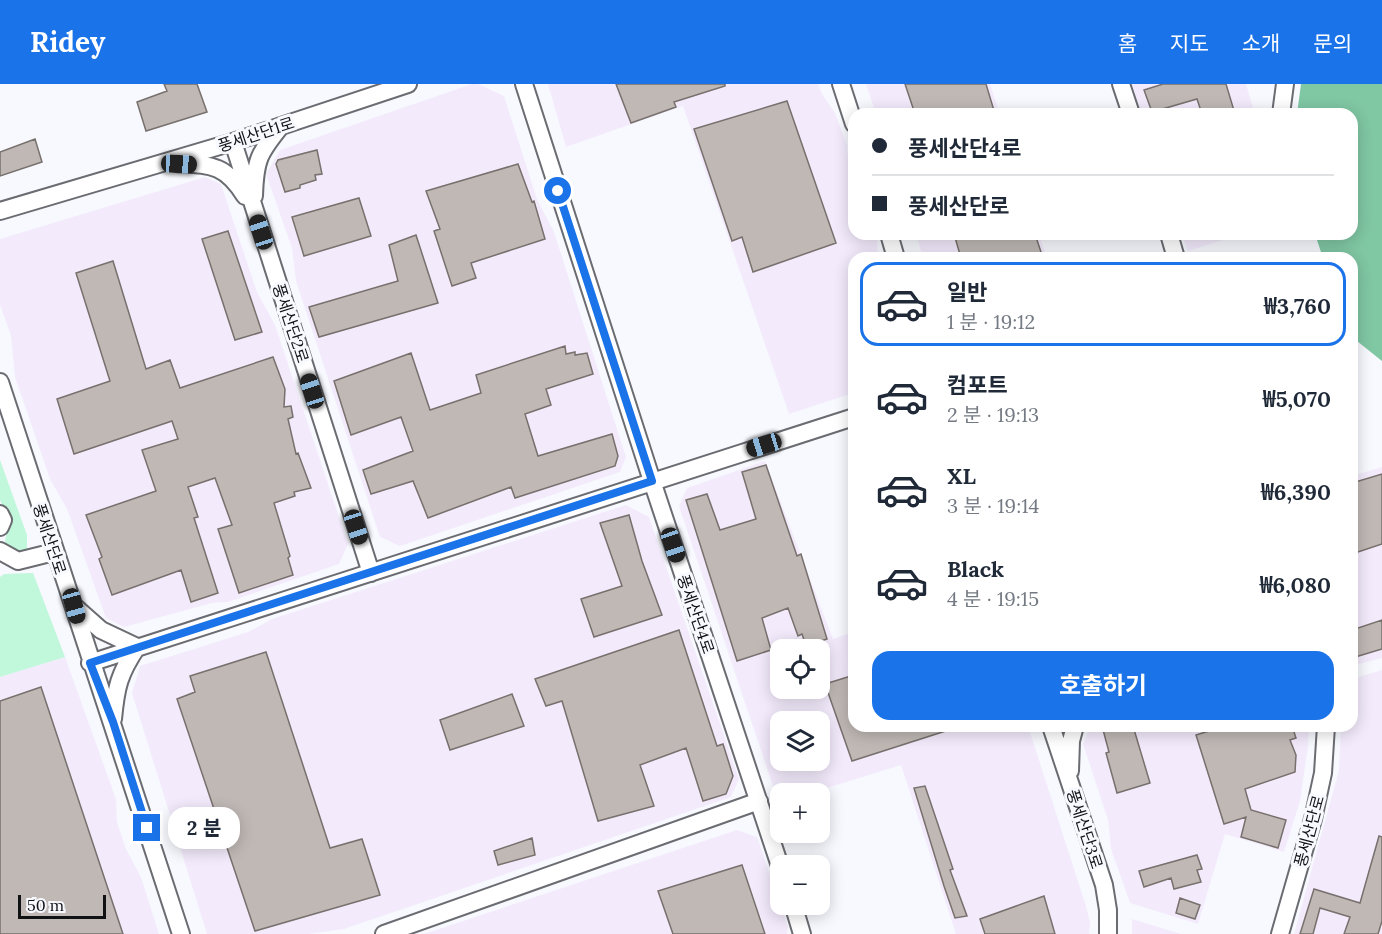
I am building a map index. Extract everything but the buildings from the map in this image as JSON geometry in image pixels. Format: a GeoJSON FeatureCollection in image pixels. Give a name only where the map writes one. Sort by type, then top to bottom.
{"type":"FeatureCollection","features":[{"type":"Feature","properties":{"kind":"street","name":"풍세산단1로"},"geometry":{"type":"LineString","coordinates":[[0,211],[8,205],[233,142],[408,84]]}},
{"type":"Feature","properties":{"kind":"street"},"geometry":{"type":"LineString","coordinates":[[510,84],[530,102]]}},
{"type":"Feature","properties":{"kind":"street","name":"풍세산단4로"},"geometry":{"type":"LineString","coordinates":[[524,84],[652,481],[776,855]]}},
{"type":"Feature","properties":{"kind":"street"},"geometry":{"type":"LineString","coordinates":[[530,102],[532,84]]}},
{"type":"Feature","properties":{"kind":"street"},"geometry":{"type":"LineString","coordinates":[[841,84],[849,108]]}},
{"type":"Feature","properties":{"kind":"street"},"geometry":{"type":"LineString","coordinates":[[1121,84],[1129,108]]}},
{"type":"Feature","properties":{"kind":"street"},"geometry":{"type":"LineString","coordinates":[[1282,108],[1285,84]]}},
{"type":"Feature","properties":{"kind":"street"},"geometry":{"type":"LineString","coordinates":[[254,209],[255,173],[258,159],[281,126]]}},
{"type":"Feature","properties":{"kind":"street","name":"풍세산단2로"},"geometry":{"type":"LineString","coordinates":[[233,142],[371,573]]}},
{"type":"Feature","properties":{"kind":"street"},"geometry":{"type":"LineString","coordinates":[[163,163],[212,165],[236,182],[254,209]]}},
{"type":"Feature","properties":{"kind":"street"},"geometry":{"type":"LineString","coordinates":[[0,222],[8,205]]}},
{"type":"Feature","properties":{"kind":"street","name":"풍세산단로"},"geometry":{"type":"LineString","coordinates":[[0,382],[54,552],[74,606],[90,663],[113,722],[181,934]]}},
{"type":"Feature","properties":{"kind":"street"},"geometry":{"type":"LineString","coordinates":[[90,663],[848,419]]}},
{"type":"Feature","properties":{"kind":"street"},"geometry":{"type":"LineString","coordinates":[[0,514],[3,520],[0,527]]}},
{"type":"Feature","properties":{"kind":"street"},"geometry":{"type":"LineString","coordinates":[[0,551],[18,561],[54,552]]}},
{"type":"Feature","properties":{"kind":"street"},"geometry":{"type":"LineString","coordinates":[[74,606],[101,630],[137,647]]}},
{"type":"Feature","properties":{"kind":"street"},"geometry":{"type":"LineString","coordinates":[[113,722],[120,676],[137,647]]}},
{"type":"Feature","properties":{"kind":"street","name":"풍세산단3로"},"geometry":{"type":"LineString","coordinates":[[1053,732],[1104,885],[1108,910],[1108,934]]}},
{"type":"Feature","properties":{"kind":"street"},"geometry":{"type":"LineString","coordinates":[[1069,781],[1073,732]]}},
{"type":"Feature","properties":{"kind":"street","name":"풍세산단로"},"geometry":{"type":"LineString","coordinates":[[1280,934],[1313,819],[1323,773],[1326,732]]}},
{"type":"Feature","properties":{"kind":"street"},"geometry":{"type":"LineString","coordinates":[[384,934],[759,801]]}},
{"type":"Feature","properties":{"kind":"street"},"geometry":{"type":"LineString","coordinates":[[796,915],[802,934]]}},
{"type":"Feature","properties":{"kind":"shaded area"},"geometry":{"type":"Polygon","coordinates":[[[472,84],[478,84],[504,96],[537,199],[554,232],[626,457],[620,472],[400,546],[380,537],[296,281],[292,248],[266,174],[280,150],[472,84]]]}},
{"type":"Feature","properties":{"kind":"shaded area"},"geometry":{"type":"Polygon","coordinates":[[[548,84],[818,84],[835,113],[847,145],[848,240],[877,240],[878,252],[848,252],[848,395],[789,414],[683,106],[566,147],[548,84]]]}},
{"type":"Feature","properties":{"kind":"shaded area"},"geometry":{"type":"Polygon","coordinates":[[[866,84],[990,84],[998,108],[874,108],[866,84]]]}},
{"type":"Feature","properties":{"kind":"shaded area"},"geometry":{"type":"Polygon","coordinates":[[[1132,84],[1246,84],[1253,108],[1139,108],[1132,84]]]}},
{"type":"Feature","properties":{"kind":"shaded area"},"geometry":{"type":"Polygon","coordinates":[[[205,177],[221,184],[257,292],[275,325],[348,544],[339,564],[228,602],[212,603],[124,627],[106,618],[67,509],[50,479],[15,377],[11,336],[0,305],[0,239],[205,177]]]}},
{"type":"Feature","properties":{"kind":"shaded area"},"geometry":{"type":"Polygon","coordinates":[[[918,240],[1041,240],[1045,252],[921,252],[918,240]]]}},
{"type":"Feature","properties":{"kind":"shaded area"},"geometry":{"type":"Polygon","coordinates":[[[1183,240],[1223,240],[1188,251],[1183,240]]]}},
{"type":"Feature","properties":{"kind":"shaded area"},"geometry":{"type":"Polygon","coordinates":[[[765,461],[833,639],[848,634],[848,732],[1030,732],[1086,906],[1090,922],[1089,934],[956,934],[901,765],[830,787],[830,783],[772,783],[679,506],[687,488],[765,461]]]}},
{"type":"Feature","properties":{"kind":"shaded area"},"geometry":{"type":"Polygon","coordinates":[[[1382,467],[1382,658],[1358,664],[1358,474],[1382,467]]]}},
{"type":"Feature","properties":{"kind":"shaded area"},"geometry":{"type":"Polygon","coordinates":[[[626,505],[649,517],[739,779],[731,797],[344,929],[309,934],[207,934],[132,693],[140,666],[248,632],[272,619],[626,505]]]}},
{"type":"Feature","properties":{"kind":"shaded area"},"geometry":{"type":"Polygon","coordinates":[[[65,657],[116,799],[117,822],[126,849],[141,877],[159,934],[0,934],[0,677],[65,657]]]}},
{"type":"Feature","properties":{"kind":"shaded area"},"geometry":{"type":"Polygon","coordinates":[[[1382,670],[1382,934],[1294,934],[1339,770],[1341,732],[1358,732],[1358,677],[1382,670]]]}},
{"type":"Feature","properties":{"kind":"shaded area"},"geometry":{"type":"Polygon","coordinates":[[[1088,732],[1309,732],[1300,801],[1284,852],[1225,834],[1198,924],[1130,903],[1111,849],[1108,820],[1083,744],[1088,732]]]}},
{"type":"Feature","properties":{"kind":"shaded area"},"geometry":{"type":"Polygon","coordinates":[[[737,830],[757,837],[770,875],[770,915],[784,915],[788,927],[787,934],[424,934],[737,830]]]}},
{"type":"Feature","properties":{"kind":"shaded area"},"geometry":{"type":"Polygon","coordinates":[[[1132,919],[1181,934],[1132,934],[1132,919]]]}},
{"type":"Feature","properties":{"kind":"green space"},"geometry":{"type":"Polygon","coordinates":[[[1301,84],[1382,84],[1382,361],[1358,342],[1358,252],[1321,252],[1317,240],[1358,240],[1358,108],[1298,108],[1301,84]]]}},
{"type":"Feature","properties":{"kind":"green space"},"geometry":{"type":"Polygon","coordinates":[[[0,460],[27,535],[27,550],[15,554],[7,549],[5,541],[9,522],[0,500],[0,460]]]}},
{"type":"Feature","properties":{"kind":"green space"},"geometry":{"type":"Polygon","coordinates":[[[33,573],[65,657],[0,677],[0,577],[4,574],[33,573]]]}},
{"type":"Feature","properties":{"kind":"route"},"geometry":{"type":"LineString","coordinates":[[147,828],[113,722],[90,663],[652,481],[558,191]]}}]}
